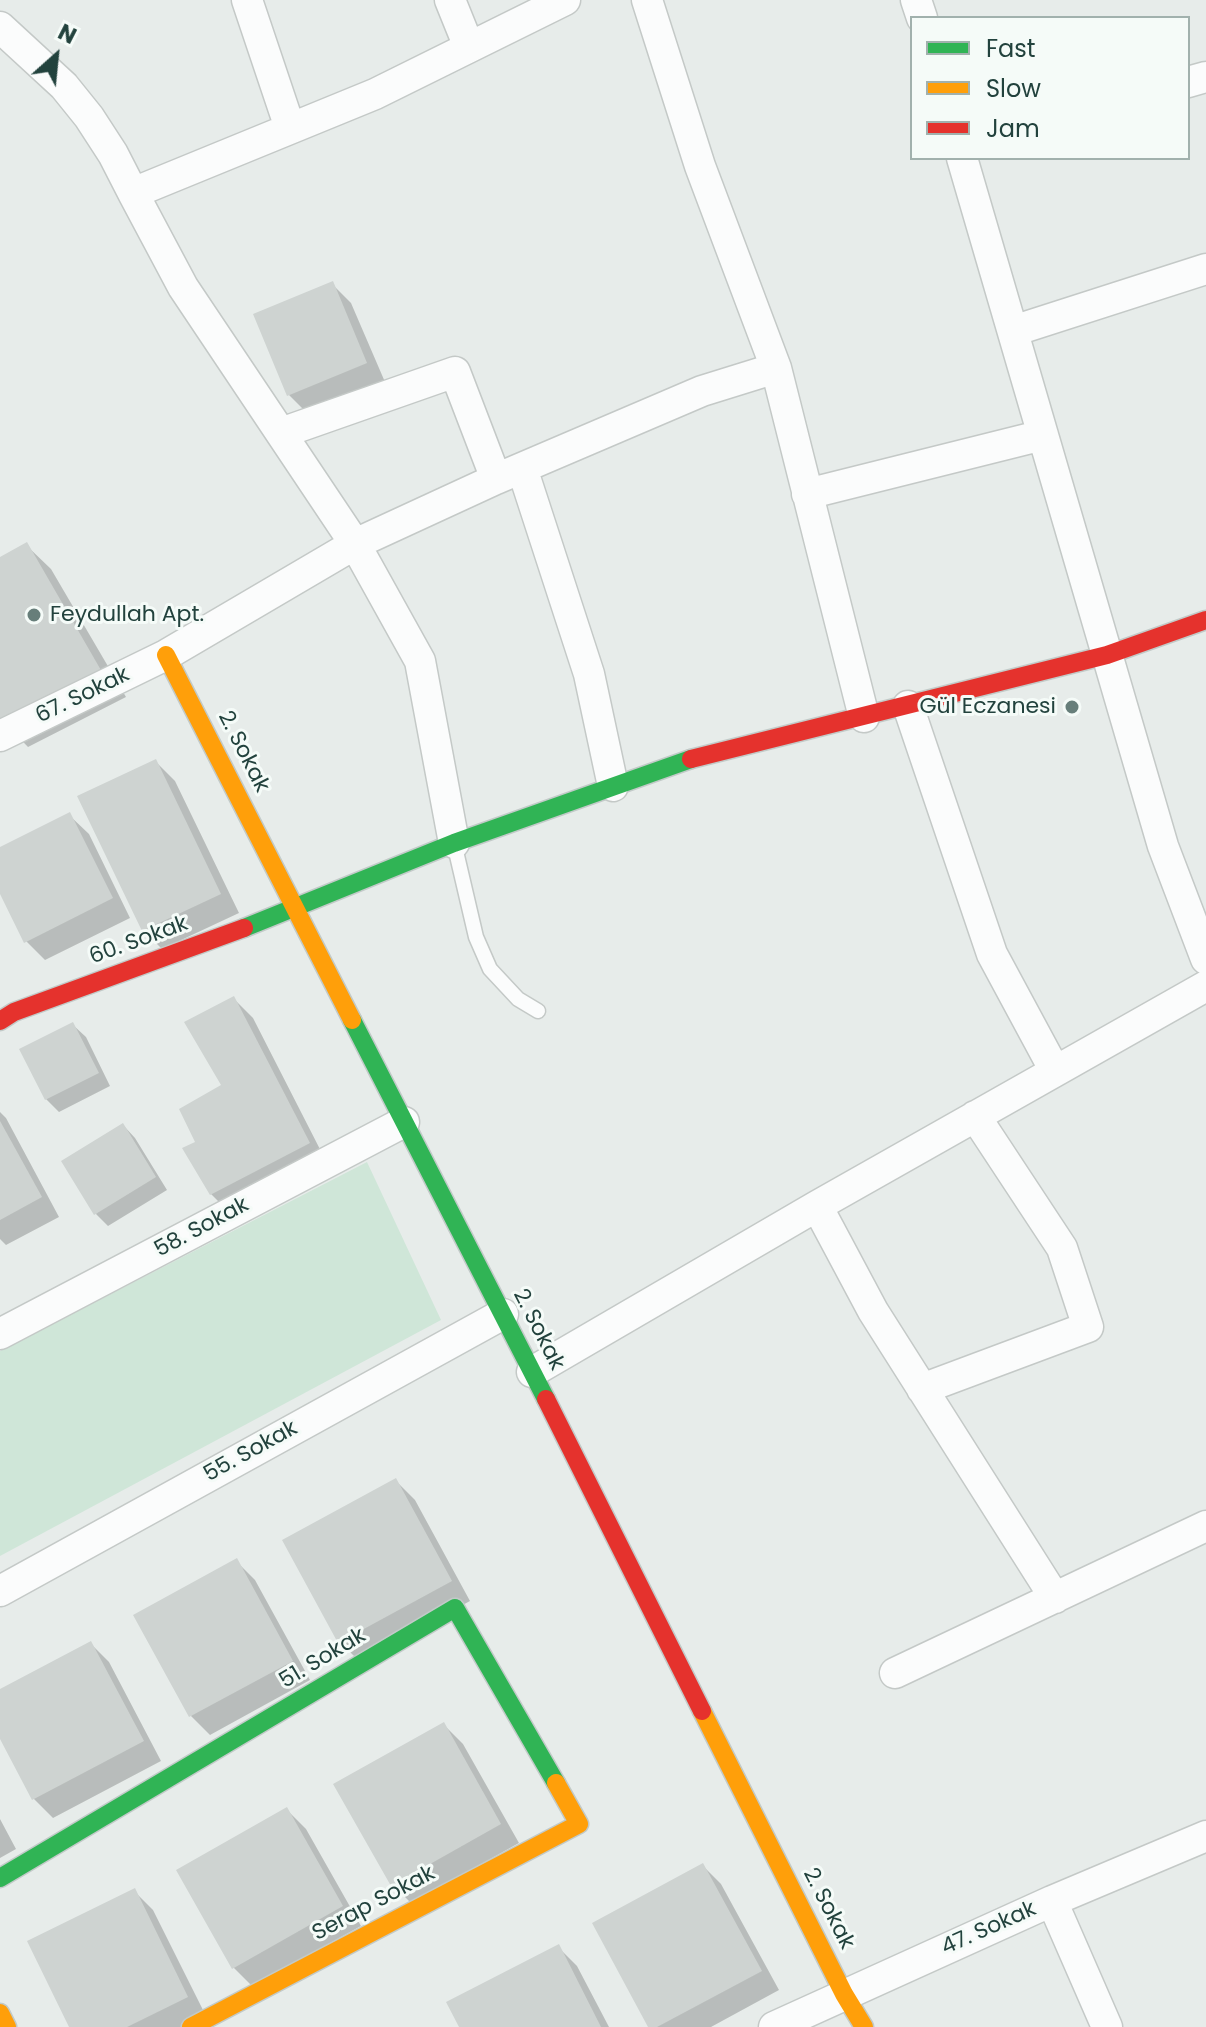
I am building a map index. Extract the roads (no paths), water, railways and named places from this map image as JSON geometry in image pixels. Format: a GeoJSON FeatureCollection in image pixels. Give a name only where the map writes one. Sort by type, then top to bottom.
{"type":"FeatureCollection","features":[{"type":"Feature","properties":{"kind":"street"},"geometry":{"type":"LineString","coordinates":[[247,0],[290,128]]}},
{"type":"Feature","properties":{"kind":"street"},"geometry":{"type":"LineString","coordinates":[[450,0],[469,47]]}},
{"type":"Feature","properties":{"kind":"street"},"geometry":{"type":"LineString","coordinates":[[133,193],[375,94],[565,0]]}},
{"type":"Feature","properties":{"kind":"street"},"geometry":{"type":"LineString","coordinates":[[647,0],[700,166],[776,368],[864,717]]}},
{"type":"Feature","properties":{"kind":"street"},"geometry":{"type":"LineString","coordinates":[[0,27],[64,86],[89,117],[113,154],[183,287],[355,544],[420,661],[454,843]]}},
{"type":"Feature","properties":{"kind":"street"},"geometry":{"type":"LineString","coordinates":[[963,160],[1163,846],[1206,959]]}},
{"type":"Feature","properties":{"kind":"street"},"geometry":{"type":"LineString","coordinates":[[1013,331],[1206,269]]}},
{"type":"Feature","properties":{"kind":"street","name":"67. Sokak"},"geometry":{"type":"LineString","coordinates":[[0,736],[166,655],[355,544],[702,391],[776,368]]}},
{"type":"Feature","properties":{"kind":"street"},"geometry":{"type":"LineString","coordinates":[[281,433],[455,372],[509,474],[589,674],[613,786]]}},
{"type":"Feature","properties":{"kind":"street"},"geometry":{"type":"LineString","coordinates":[[807,494],[1043,435]]}},
{"type":"Feature","properties":{"kind":"street","name":"60. Sokak"},"geometry":{"type":"LineString","coordinates":[[0,1021],[14,1012],[295,909],[454,843],[673,763],[1107,655],[1206,620]]}},
{"type":"Feature","properties":{"kind":"street","name":"2. Sokak"},"geometry":{"type":"LineString","coordinates":[[166,655],[503,1314],[844,1994],[864,2027]]}},
{"type":"Feature","properties":{"kind":"street"},"geometry":{"type":"LineString","coordinates":[[908,706],[992,954],[1055,1071]]}},
{"type":"Feature","properties":{"kind":"street"},"geometry":{"type":"LineString","coordinates":[[532,1372],[817,1206],[1206,986]]}},
{"type":"Feature","properties":{"kind":"street"},"geometry":{"type":"LineString","coordinates":[[922,1389],[1088,1327],[1062,1248],[975,1116]]}},
{"type":"Feature","properties":{"kind":"street","name":"58. Sokak"},"geometry":{"type":"LineString","coordinates":[[0,1334],[404,1122]]}},
{"type":"Feature","properties":{"kind":"street"},"geometry":{"type":"LineString","coordinates":[[817,1206],[873,1311],[1055,1598]]}},
{"type":"Feature","properties":{"kind":"street","name":"55. Sokak"},"geometry":{"type":"LineString","coordinates":[[0,1591],[503,1314]]}},
{"type":"Feature","properties":{"kind":"street"},"geometry":{"type":"LineString","coordinates":[[895,1673],[1206,1526]]}},
{"type":"Feature","properties":{"kind":"street","name":"51. Sokak"},"geometry":{"type":"LineString","coordinates":[[0,1878],[455,1608],[579,1824]]}},
{"type":"Feature","properties":{"kind":"street","name":"Serap Sokak"},"geometry":{"type":"LineString","coordinates":[[191,2027],[579,1824]]}},
{"type":"Feature","properties":{"kind":"street","name":"47. Sokak"},"geometry":{"type":"LineString","coordinates":[[774,2027],[1052,1901],[1206,1836]]}},
{"type":"Feature","properties":{"kind":"street"},"geometry":{"type":"LineString","coordinates":[[1052,1901],[1107,2027]]}},
{"type":"Feature","properties":{"kind":"street"},"geometry":{"type":"LineString","coordinates":[[0,2013],[7,2027]]}},
{"type":"Feature","properties":{"kind":"lane"},"geometry":{"type":"LineString","coordinates":[[454,843],[482,953],[500,983],[538,1011]]}},
{"type":"Feature","properties":{"kind":"place","name":"Feydullah Apt."},"geometry":{"type":"Point","coordinates":[34,615]}},
{"type":"Feature","properties":{"kind":"place","name":"Gül Eczanesi"},"geometry":{"type":"Point","coordinates":[1072,707]}}]}
